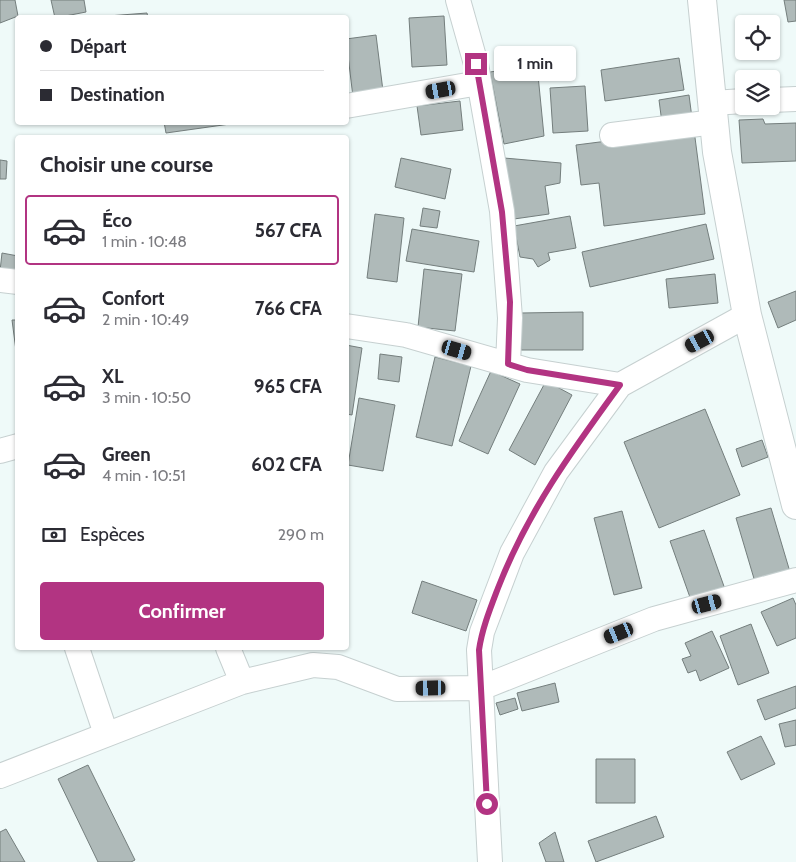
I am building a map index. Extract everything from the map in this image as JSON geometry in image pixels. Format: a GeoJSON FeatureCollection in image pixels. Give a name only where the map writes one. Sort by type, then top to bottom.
{"type":"FeatureCollection","features":[{"type":"Feature","properties":{"kind":"street"},"geometry":{"type":"LineString","coordinates":[[458,0],[476,64],[502,212],[510,308],[508,364]]}},
{"type":"Feature","properties":{"kind":"street"},"geometry":{"type":"LineString","coordinates":[[702,0],[717,152],[747,315],[796,505]]}},
{"type":"Feature","properties":{"kind":"street"},"geometry":{"type":"LineString","coordinates":[[349,105],[479,83]]}},
{"type":"Feature","properties":{"kind":"street"},"geometry":{"type":"LineString","coordinates":[[780,100],[796,99]]}},
{"type":"Feature","properties":{"kind":"street"},"geometry":{"type":"LineString","coordinates":[[612,135],[713,112],[735,104]]}},
{"type":"Feature","properties":{"kind":"street"},"geometry":{"type":"LineString","coordinates":[[0,280],[15,282]]}},
{"type":"Feature","properties":{"kind":"street"},"geometry":{"type":"LineString","coordinates":[[490,862],[479,650],[482,632],[512,553],[556,472],[620,385],[747,315]]}},
{"type":"Feature","properties":{"kind":"street"},"geometry":{"type":"LineString","coordinates":[[349,326],[406,335],[527,370],[620,385]]}},
{"type":"Feature","properties":{"kind":"street"},"geometry":{"type":"LineString","coordinates":[[0,451],[15,447]]}},
{"type":"Feature","properties":{"kind":"street"},"geometry":{"type":"LineString","coordinates":[[0,776],[242,682],[314,665],[338,667],[397,689],[482,688],[654,619],[796,580]]}},
{"type":"Feature","properties":{"kind":"street"},"geometry":{"type":"LineString","coordinates":[[78,650],[106,734]]}},
{"type":"Feature","properties":{"kind":"street"},"geometry":{"type":"LineString","coordinates":[[229,650],[242,682]]}},
{"type":"Feature","properties":{"kind":"building"},"geometry":{"type":"Polygon","coordinates":[[[0,0],[15,0],[18,15],[0,23],[0,0]]]}},
{"type":"Feature","properties":{"kind":"building"},"geometry":{"type":"Polygon","coordinates":[[[51,0],[84,0],[86,12],[70,15],[54,15],[51,0]]]}},
{"type":"Feature","properties":{"kind":"building"},"geometry":{"type":"Polygon","coordinates":[[[784,0],[796,0],[796,21],[788,22],[784,0]]]}},
{"type":"Feature","properties":{"kind":"building"},"geometry":{"type":"Polygon","coordinates":[[[147,13],[147,15],[121,15],[147,13]]]}},
{"type":"Feature","properties":{"kind":"building"},"geometry":{"type":"Polygon","coordinates":[[[444,16],[447,65],[412,67],[409,18],[444,16]]]}},
{"type":"Feature","properties":{"kind":"building"},"geometry":{"type":"Polygon","coordinates":[[[376,35],[383,91],[353,97],[349,64],[349,39],[376,35]]]}},
{"type":"Feature","properties":{"kind":"building"},"geometry":{"type":"Polygon","coordinates":[[[679,58],[684,90],[605,101],[601,70],[679,58]]]}},
{"type":"Feature","properties":{"kind":"building"},"geometry":{"type":"Polygon","coordinates":[[[537,65],[544,136],[504,144],[490,72],[537,65]]]}},
{"type":"Feature","properties":{"kind":"building"},"geometry":{"type":"Polygon","coordinates":[[[585,86],[588,131],[553,133],[550,88],[585,86]]]}},
{"type":"Feature","properties":{"kind":"building"},"geometry":{"type":"Polygon","coordinates":[[[689,95],[692,118],[662,123],[659,100],[689,95]]]}},
{"type":"Feature","properties":{"kind":"building"},"geometry":{"type":"Polygon","coordinates":[[[460,101],[463,130],[421,135],[417,106],[460,101]]]}},
{"type":"Feature","properties":{"kind":"building"},"geometry":{"type":"Polygon","coordinates":[[[763,119],[765,124],[796,123],[796,161],[742,163],[739,120],[763,119]]]}},
{"type":"Feature","properties":{"kind":"building"},"geometry":{"type":"Polygon","coordinates":[[[165,125],[223,125],[166,133],[165,125]]]}},
{"type":"Feature","properties":{"kind":"building"},"geometry":{"type":"Polygon","coordinates":[[[694,130],[705,214],[604,226],[599,183],[581,185],[576,145],[694,130]]]}},
{"type":"Feature","properties":{"kind":"building"},"geometry":{"type":"Polygon","coordinates":[[[401,158],[451,169],[445,199],[395,187],[401,158]]]}},
{"type":"Feature","properties":{"kind":"building"},"geometry":{"type":"Polygon","coordinates":[[[504,158],[561,163],[560,183],[545,186],[549,214],[514,219],[504,158]]]}},
{"type":"Feature","properties":{"kind":"building"},"geometry":{"type":"Polygon","coordinates":[[[0,160],[7,161],[6,179],[0,179],[0,160]]]}},
{"type":"Feature","properties":{"kind":"building"},"geometry":{"type":"Polygon","coordinates":[[[423,208],[440,211],[437,228],[420,226],[423,208]]]}},
{"type":"Feature","properties":{"kind":"building"},"geometry":{"type":"Polygon","coordinates":[[[375,214],[404,218],[397,282],[367,278],[375,214]]]}},
{"type":"Feature","properties":{"kind":"building"},"geometry":{"type":"Polygon","coordinates":[[[570,216],[576,248],[548,253],[550,260],[538,267],[533,259],[520,257],[514,226],[570,216]]]}},
{"type":"Feature","properties":{"kind":"building"},"geometry":{"type":"Polygon","coordinates":[[[706,224],[714,259],[590,287],[582,252],[706,224]]]}},
{"type":"Feature","properties":{"kind":"building"},"geometry":{"type":"Polygon","coordinates":[[[412,229],[479,241],[474,272],[406,261],[412,229]]]}},
{"type":"Feature","properties":{"kind":"building"},"geometry":{"type":"Polygon","coordinates":[[[2,253],[15,255],[15,274],[0,271],[2,253]]]}},
{"type":"Feature","properties":{"kind":"building"},"geometry":{"type":"Polygon","coordinates":[[[424,269],[462,274],[455,331],[418,327],[424,269]]]}},
{"type":"Feature","properties":{"kind":"building"},"geometry":{"type":"Polygon","coordinates":[[[715,274],[718,303],[669,308],[666,279],[715,274]]]}},
{"type":"Feature","properties":{"kind":"building"},"geometry":{"type":"Polygon","coordinates":[[[796,291],[796,320],[778,328],[768,302],[796,291]]]}},
{"type":"Feature","properties":{"kind":"building"},"geometry":{"type":"Polygon","coordinates":[[[583,312],[583,350],[521,350],[521,313],[583,312]]]}},
{"type":"Feature","properties":{"kind":"building"},"geometry":{"type":"Polygon","coordinates":[[[12,320],[15,320],[15,343],[12,320]]]}},
{"type":"Feature","properties":{"kind":"building"},"geometry":{"type":"Polygon","coordinates":[[[349,346],[362,348],[352,415],[349,414],[349,346]]]}},
{"type":"Feature","properties":{"kind":"building"},"geometry":{"type":"Polygon","coordinates":[[[380,354],[402,357],[399,382],[378,379],[380,354]]]}},
{"type":"Feature","properties":{"kind":"building"},"geometry":{"type":"Polygon","coordinates":[[[435,357],[471,366],[452,446],[416,437],[435,357]]]}},
{"type":"Feature","properties":{"kind":"building"},"geometry":{"type":"Polygon","coordinates":[[[491,371],[520,384],[488,454],[459,441],[491,371]]]}},
{"type":"Feature","properties":{"kind":"building"},"geometry":{"type":"Polygon","coordinates":[[[546,381],[572,395],[535,465],[509,450],[546,381]]]}},
{"type":"Feature","properties":{"kind":"building"},"geometry":{"type":"Polygon","coordinates":[[[359,398],[395,405],[383,471],[349,465],[359,398]]]}},
{"type":"Feature","properties":{"kind":"building"},"geometry":{"type":"Polygon","coordinates":[[[705,409],[740,495],[659,528],[624,442],[705,409]]]}},
{"type":"Feature","properties":{"kind":"building"},"geometry":{"type":"Polygon","coordinates":[[[762,440],[768,457],[742,467],[736,449],[762,440]]]}},
{"type":"Feature","properties":{"kind":"building"},"geometry":{"type":"Polygon","coordinates":[[[771,508],[790,572],[755,582],[736,518],[771,508]]]}},
{"type":"Feature","properties":{"kind":"building"},"geometry":{"type":"Polygon","coordinates":[[[622,511],[642,588],[614,595],[594,518],[622,511]]]}},
{"type":"Feature","properties":{"kind":"building"},"geometry":{"type":"Polygon","coordinates":[[[704,530],[726,592],[692,603],[670,541],[704,530]]]}},
{"type":"Feature","properties":{"kind":"building"},"geometry":{"type":"Polygon","coordinates":[[[422,581],[477,600],[466,631],[412,613],[422,581]]]}},
{"type":"Feature","properties":{"kind":"building"},"geometry":{"type":"Polygon","coordinates":[[[793,598],[796,605],[796,638],[777,646],[761,612],[793,598]]]}},
{"type":"Feature","properties":{"kind":"building"},"geometry":{"type":"Polygon","coordinates":[[[751,624],[769,673],[738,685],[720,636],[751,624]]]}},
{"type":"Feature","properties":{"kind":"building"},"geometry":{"type":"Polygon","coordinates":[[[712,631],[729,668],[700,681],[696,670],[688,673],[682,659],[691,656],[685,643],[712,631]]]}},
{"type":"Feature","properties":{"kind":"building"},"geometry":{"type":"Polygon","coordinates":[[[555,683],[559,702],[522,711],[517,693],[555,683]]]}},
{"type":"Feature","properties":{"kind":"building"},"geometry":{"type":"Polygon","coordinates":[[[796,686],[796,708],[765,720],[757,700],[796,686]]]}},
{"type":"Feature","properties":{"kind":"building"},"geometry":{"type":"Polygon","coordinates":[[[515,698],[518,709],[500,715],[496,703],[515,698]]]}},
{"type":"Feature","properties":{"kind":"building"},"geometry":{"type":"Polygon","coordinates":[[[796,720],[796,745],[785,747],[779,724],[796,720]]]}},
{"type":"Feature","properties":{"kind":"building"},"geometry":{"type":"Polygon","coordinates":[[[761,736],[775,764],[741,780],[727,752],[761,736]]]}},
{"type":"Feature","properties":{"kind":"building"},"geometry":{"type":"Polygon","coordinates":[[[596,759],[635,759],[635,803],[596,803],[596,759]]]}},
{"type":"Feature","properties":{"kind":"building"},"geometry":{"type":"Polygon","coordinates":[[[88,765],[135,860],[131,862],[98,862],[58,779],[88,765]]]}},
{"type":"Feature","properties":{"kind":"building"},"geometry":{"type":"Polygon","coordinates":[[[656,816],[664,837],[596,862],[588,841],[656,816]]]}},
{"type":"Feature","properties":{"kind":"building"},"geometry":{"type":"Polygon","coordinates":[[[6,829],[25,862],[0,862],[0,832],[6,829]]]}},
{"type":"Feature","properties":{"kind":"building"},"geometry":{"type":"Polygon","coordinates":[[[555,832],[564,862],[546,862],[539,843],[555,832]]]}},
{"type":"Feature","properties":{"kind":"route"},"geometry":{"type":"LineString","coordinates":[[476,64],[502,212],[510,302],[508,364],[527,370],[620,385],[556,472],[512,553],[482,632],[479,650],[487,804]]}}]}
